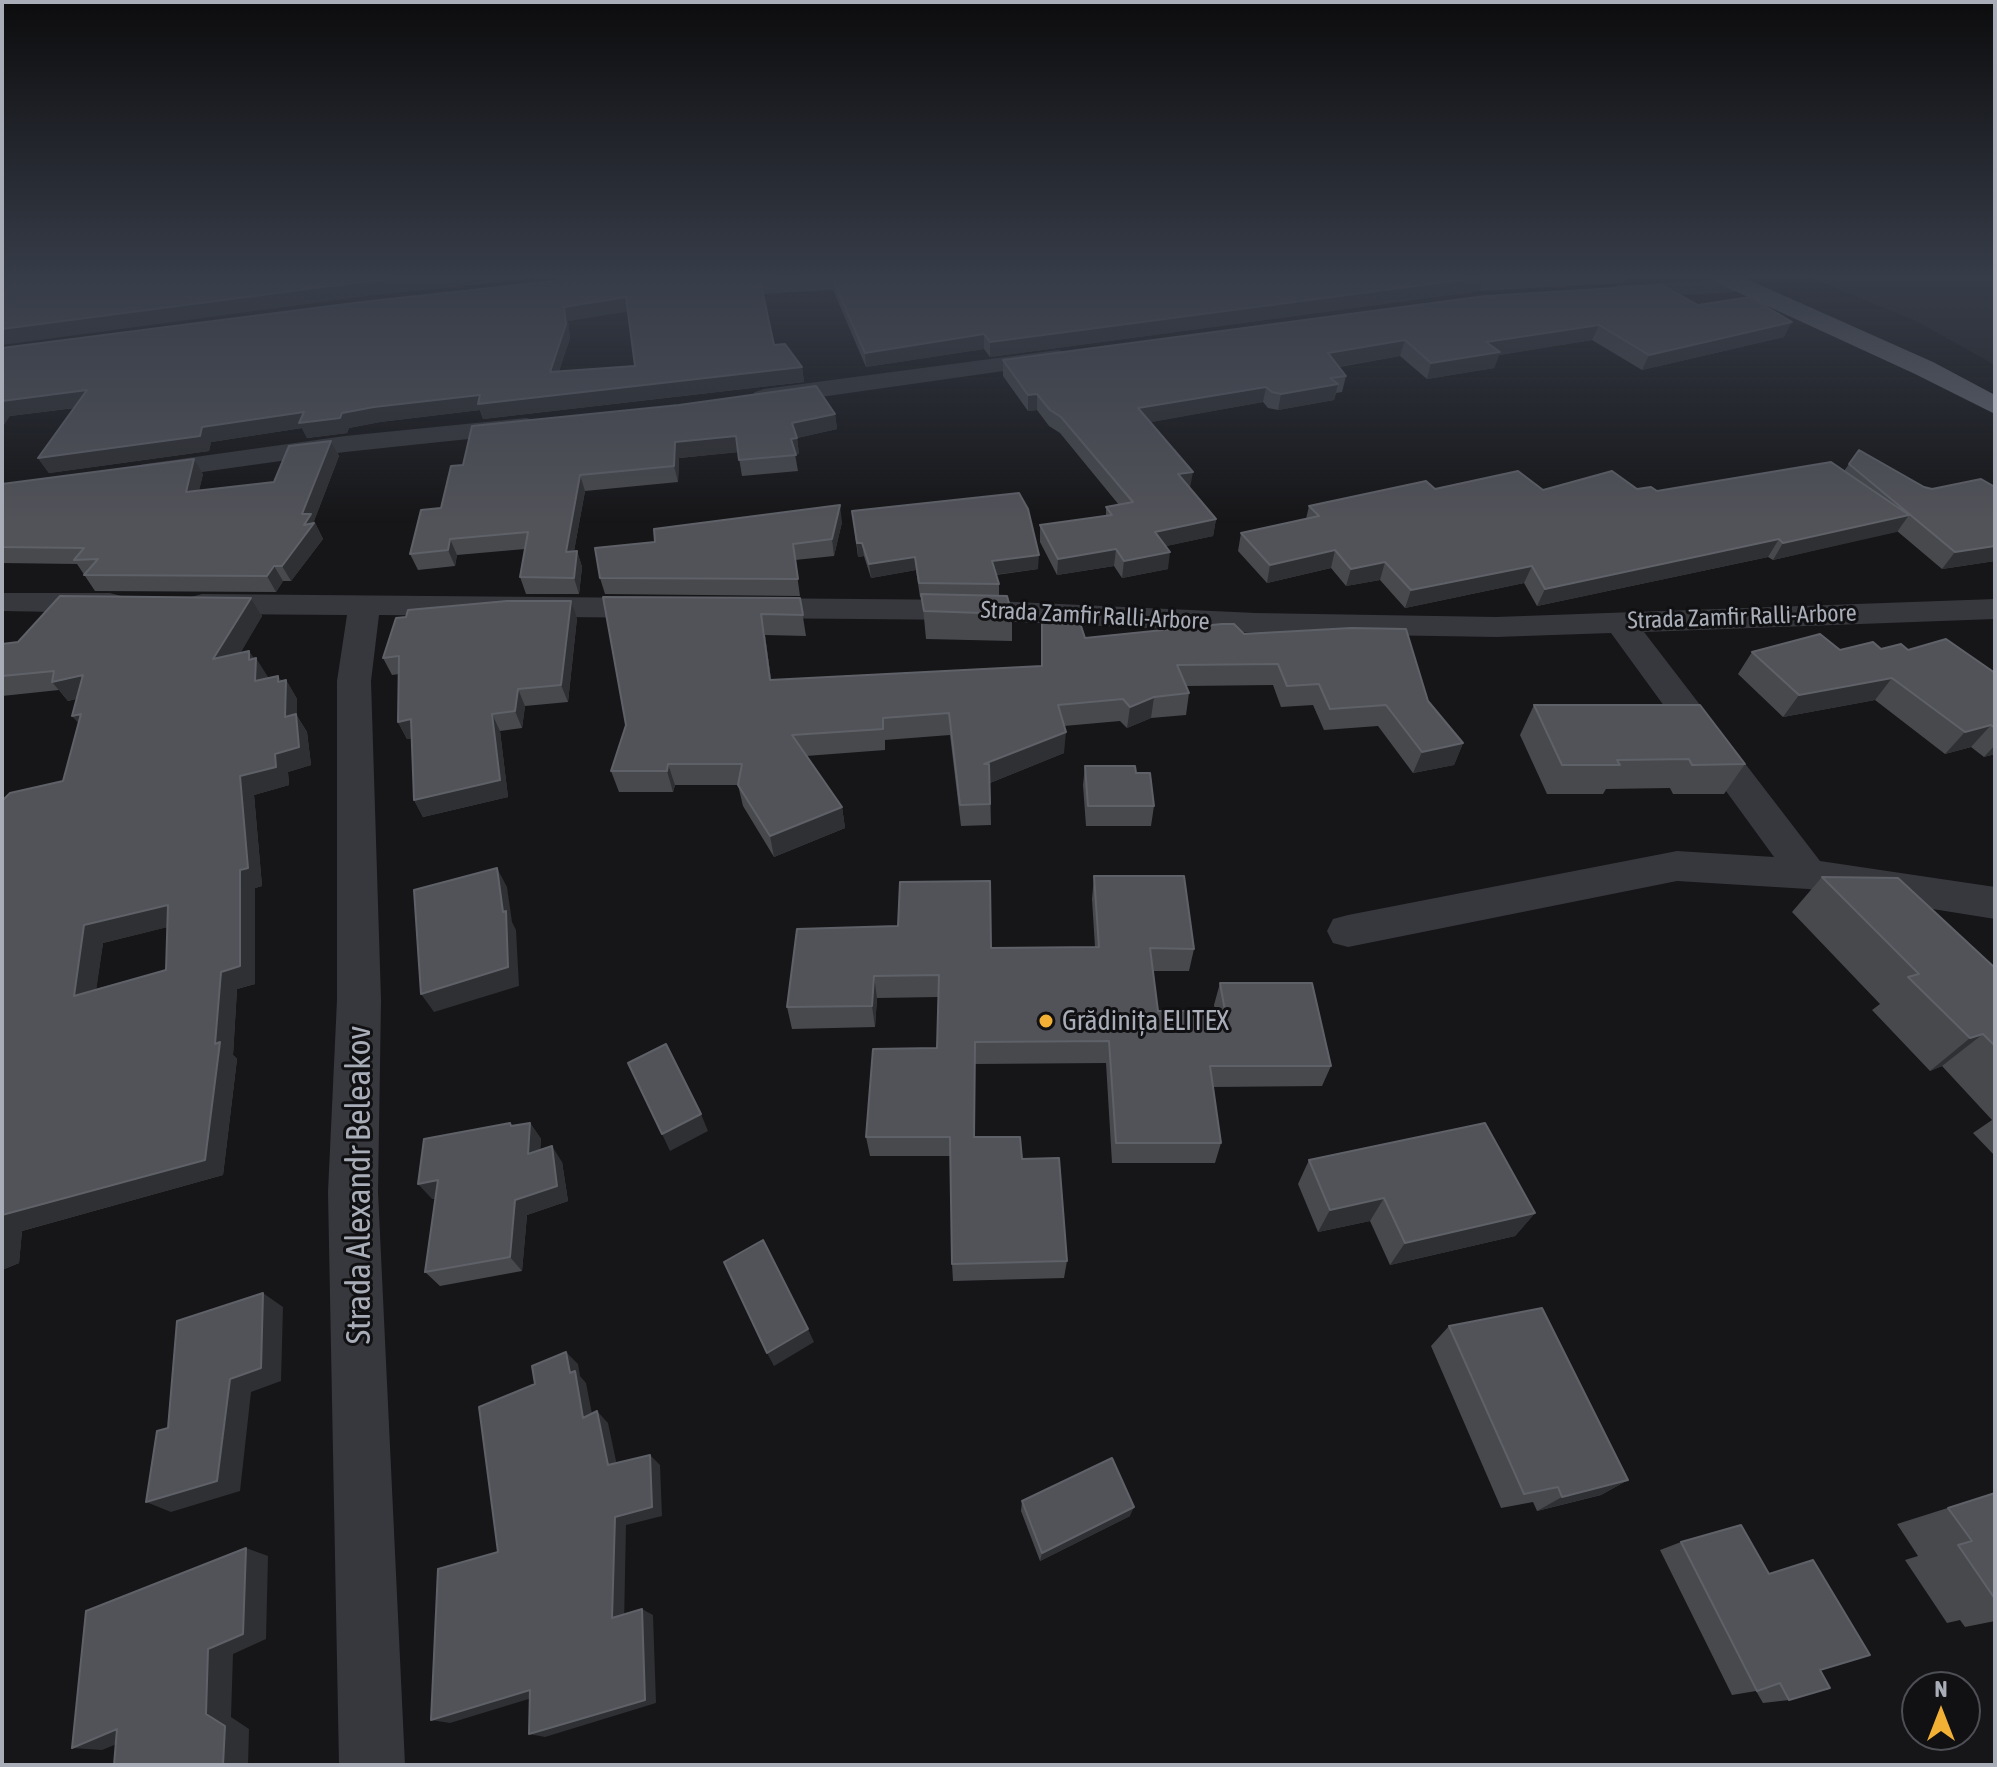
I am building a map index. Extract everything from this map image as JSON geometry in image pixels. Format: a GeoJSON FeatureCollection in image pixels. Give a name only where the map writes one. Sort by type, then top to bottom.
{"type":"FeatureCollection","features":[{"type":"Feature","properties":{"kind":"highway"},"geometry":{"type":"LineString","coordinates":[[1903,358],[1995,406]]}},
{"type":"Feature","properties":{"kind":"street"},"geometry":{"type":"LineString","coordinates":[[738,401],[1046,358]]}},
{"type":"Feature","properties":{"kind":"street"},"geometry":{"type":"LineString","coordinates":[[115,476],[359,442],[544,424]]}},
{"type":"Feature","properties":{"kind":"street","name":"Strada Zamfir Ralli-Arbore"},"geometry":{"type":"LineString","coordinates":[[2,602],[972,610],[1256,623],[1448,626],[1995,609]]}},
{"type":"Feature","properties":{"kind":"street","name":"Strada Alexandr Beleakov"},"geometry":{"type":"LineString","coordinates":[[364,606],[355,649],[354,681],[359,1000],[353,1192],[372,1765]]}},
{"type":"Feature","properties":{"kind":"street"},"geometry":{"type":"LineString","coordinates":[[1620,622],[1808,874]]}},
{"type":"Feature","properties":{"kind":"street"},"geometry":{"type":"LineString","coordinates":[[1348,931],[1677,866],[1808,874],[1995,903]]}},
{"type":"Feature","properties":{"kind":"building"},"geometry":{"type":"Polygon","coordinates":[[[2,358],[555,358],[550,372],[635,366],[634,358],[796,358],[802,367],[478,404],[480,395],[374,407],[342,413],[340,418],[299,423],[304,412],[202,427],[200,436],[38,458],[87,390],[2,401],[2,358]]]}},
{"type":"Feature","properties":{"kind":"building"},"geometry":{"type":"Polygon","coordinates":[[[1332,358],[1346,376],[1330,378],[1338,384],[1281,394],[1266,387],[1138,408],[1193,472],[1178,474],[1216,519],[1155,532],[1170,552],[1124,561],[1116,549],[1058,559],[1040,525],[1112,515],[1106,507],[1133,502],[1061,417],[1050,410],[1037,394],[1028,395],[1003,360],[1332,358]]]}},
{"type":"Feature","properties":{"kind":"building"},"geometry":{"type":"Polygon","coordinates":[[[1426,358],[1459,358],[1431,363],[1426,358]]]}},
{"type":"Feature","properties":{"kind":"building"},"geometry":{"type":"Polygon","coordinates":[[[816,386],[835,414],[792,423],[797,438],[791,439],[796,455],[739,460],[736,436],[675,442],[674,466],[580,475],[566,552],[577,551],[574,578],[520,577],[528,532],[450,539],[448,550],[410,554],[421,510],[441,508],[451,466],[463,465],[472,426],[679,405],[816,386]]]}},
{"type":"Feature","properties":{"kind":"building"},"geometry":{"type":"Polygon","coordinates":[[[331,441],[302,514],[311,514],[304,525],[314,523],[282,566],[274,566],[267,576],[84,575],[98,559],[74,560],[84,548],[2,547],[2,484],[194,459],[186,492],[274,482],[289,446],[331,441]]]}},
{"type":"Feature","properties":{"kind":"building"},"geometry":{"type":"Polygon","coordinates":[[[1859,450],[1924,487],[1932,489],[1981,479],[1995,487],[1995,546],[1955,552],[1849,464],[1859,450]]]}},
{"type":"Feature","properties":{"kind":"building"},"geometry":{"type":"Polygon","coordinates":[[[1831,462],[1909,515],[1545,589],[1532,566],[1411,590],[1385,562],[1351,569],[1335,550],[1270,565],[1241,533],[1319,516],[1309,506],[1426,481],[1435,489],[1518,471],[1543,490],[1612,471],[1637,489],[1651,487],[1657,491],[1831,462]]]}},
{"type":"Feature","properties":{"kind":"building"},"geometry":{"type":"Polygon","coordinates":[[[1019,493],[1028,509],[1039,555],[992,561],[999,584],[919,583],[915,557],[869,564],[862,543],[857,543],[852,511],[1019,493]]]}},
{"type":"Feature","properties":{"kind":"building"},"geometry":{"type":"Polygon","coordinates":[[[840,505],[832,539],[793,544],[798,579],[600,578],[595,548],[655,542],[654,529],[840,505]]]}},
{"type":"Feature","properties":{"kind":"building"},"geometry":{"type":"Polygon","coordinates":[[[921,594],[1007,596],[1012,614],[924,611],[921,594]]]}},
{"type":"Feature","properties":{"kind":"building"},"geometry":{"type":"Polygon","coordinates":[[[60,596],[251,598],[213,659],[249,651],[249,660],[256,658],[255,681],[278,676],[278,682],[286,680],[285,717],[296,714],[299,747],[275,754],[276,767],[240,776],[248,868],[240,870],[240,966],[221,972],[215,1044],[220,1042],[205,1160],[2,1215],[2,801],[10,793],[63,781],[81,714],[72,716],[83,675],[52,682],[54,671],[2,676],[2,644],[18,642],[60,596]],[[168,905],[84,925],[74,996],[166,970],[168,905]]]}},
{"type":"Feature","properties":{"kind":"building"},"geometry":{"type":"Polygon","coordinates":[[[603,597],[800,598],[803,615],[761,614],[770,680],[1042,666],[1042,623],[1079,620],[1085,638],[1222,624],[1234,624],[1244,634],[1351,628],[1406,629],[1428,701],[1463,743],[1422,752],[1386,705],[1330,709],[1319,684],[1287,686],[1278,664],[1177,665],[1189,693],[1154,697],[1130,707],[1123,699],[1058,705],[1066,732],[984,764],[989,764],[990,804],[960,805],[949,713],[883,718],[883,729],[792,735],[842,807],[770,836],[738,785],[742,764],[668,764],[667,771],[611,771],[626,725],[603,597]]]}},
{"type":"Feature","properties":{"kind":"building"},"geometry":{"type":"Polygon","coordinates":[[[507,601],[571,601],[561,685],[518,689],[515,711],[492,714],[500,780],[414,800],[411,719],[398,722],[399,656],[383,658],[396,618],[406,617],[408,610],[507,601]]]}},
{"type":"Feature","properties":{"kind":"building"},"geometry":{"type":"Polygon","coordinates":[[[1820,634],[1840,650],[1873,642],[1881,649],[1901,644],[1908,650],[1946,639],[1995,673],[1995,728],[1991,725],[1965,732],[1892,678],[1799,695],[1752,652],[1820,634]]]}},
{"type":"Feature","properties":{"kind":"building"},"geometry":{"type":"Polygon","coordinates":[[[1534,705],[1700,705],[1745,764],[1692,765],[1689,759],[1617,760],[1620,765],[1562,765],[1534,705]]]}},
{"type":"Feature","properties":{"kind":"building"},"geometry":{"type":"Polygon","coordinates":[[[1085,766],[1135,766],[1136,773],[1150,773],[1154,806],[1088,806],[1085,766]]]}},
{"type":"Feature","properties":{"kind":"building"},"geometry":{"type":"Polygon","coordinates":[[[497,868],[503,912],[506,911],[508,967],[421,994],[414,890],[497,868]]]}},
{"type":"Feature","properties":{"kind":"building"},"geometry":{"type":"Polygon","coordinates":[[[1094,876],[1184,876],[1194,949],[1150,948],[1158,1011],[1225,1011],[1220,983],[1312,983],[1331,1066],[1210,1066],[1221,1143],[1116,1143],[1109,1041],[975,1042],[974,1137],[1020,1137],[1022,1159],[1059,1158],[1067,1261],[952,1264],[950,1137],[866,1137],[873,1049],[937,1048],[939,975],[874,976],[872,1006],[787,1007],[797,929],[898,926],[900,882],[990,881],[991,948],[1099,947],[1094,876]]]}},
{"type":"Feature","properties":{"kind":"building"},"geometry":{"type":"Polygon","coordinates":[[[1822,877],[1898,878],[1995,968],[1995,1046],[1983,1034],[1970,1038],[1908,977],[1919,974],[1822,877]]]}},
{"type":"Feature","properties":{"kind":"building"},"geometry":{"type":"Polygon","coordinates":[[[666,1044],[701,1114],[662,1134],[628,1063],[666,1044]]]}},
{"type":"Feature","properties":{"kind":"building"},"geometry":{"type":"Polygon","coordinates":[[[510,1123],[511,1126],[530,1123],[528,1154],[552,1146],[557,1186],[515,1200],[510,1257],[425,1272],[438,1180],[418,1184],[424,1139],[510,1123]]]}},
{"type":"Feature","properties":{"kind":"building"},"geometry":{"type":"Polygon","coordinates":[[[1485,1123],[1535,1213],[1405,1243],[1384,1198],[1330,1210],[1309,1160],[1485,1123]]]}},
{"type":"Feature","properties":{"kind":"building"},"geometry":{"type":"Polygon","coordinates":[[[763,1240],[808,1329],[767,1353],[724,1262],[763,1240]]]}},
{"type":"Feature","properties":{"kind":"building"},"geometry":{"type":"Polygon","coordinates":[[[263,1293],[261,1368],[230,1379],[217,1481],[146,1502],[157,1431],[168,1428],[177,1321],[263,1293]]]}},
{"type":"Feature","properties":{"kind":"building"},"geometry":{"type":"Polygon","coordinates":[[[1542,1308],[1628,1480],[1562,1497],[1558,1487],[1524,1494],[1449,1326],[1542,1308]]]}},
{"type":"Feature","properties":{"kind":"building"},"geometry":{"type":"Polygon","coordinates":[[[566,1352],[570,1373],[575,1371],[583,1418],[597,1411],[608,1465],[650,1455],[652,1507],[615,1517],[612,1618],[642,1609],[645,1700],[529,1734],[530,1690],[431,1720],[438,1569],[498,1552],[479,1407],[535,1384],[532,1366],[566,1352]]]}},
{"type":"Feature","properties":{"kind":"building"},"geometry":{"type":"Polygon","coordinates":[[[1112,1458],[1134,1507],[1042,1553],[1022,1501],[1112,1458]]]}},
{"type":"Feature","properties":{"kind":"building"},"geometry":{"type":"Polygon","coordinates":[[[1995,1493],[1995,1599],[1958,1545],[1972,1541],[1948,1508],[1995,1493]]]}},
{"type":"Feature","properties":{"kind":"building"},"geometry":{"type":"Polygon","coordinates":[[[1741,1525],[1769,1574],[1813,1560],[1870,1655],[1820,1670],[1830,1688],[1789,1700],[1780,1683],[1757,1691],[1681,1542],[1741,1525]]]}},
{"type":"Feature","properties":{"kind":"building"},"geometry":{"type":"Polygon","coordinates":[[[246,1548],[243,1634],[208,1649],[206,1714],[225,1726],[223,1765],[114,1765],[117,1729],[72,1748],[86,1611],[246,1548]]]}},
{"type":"Feature","properties":{"kind":"place","name":"Grădinița ELITEX"},"geometry":{"type":"Point","coordinates":[1046,1021]}}]}
